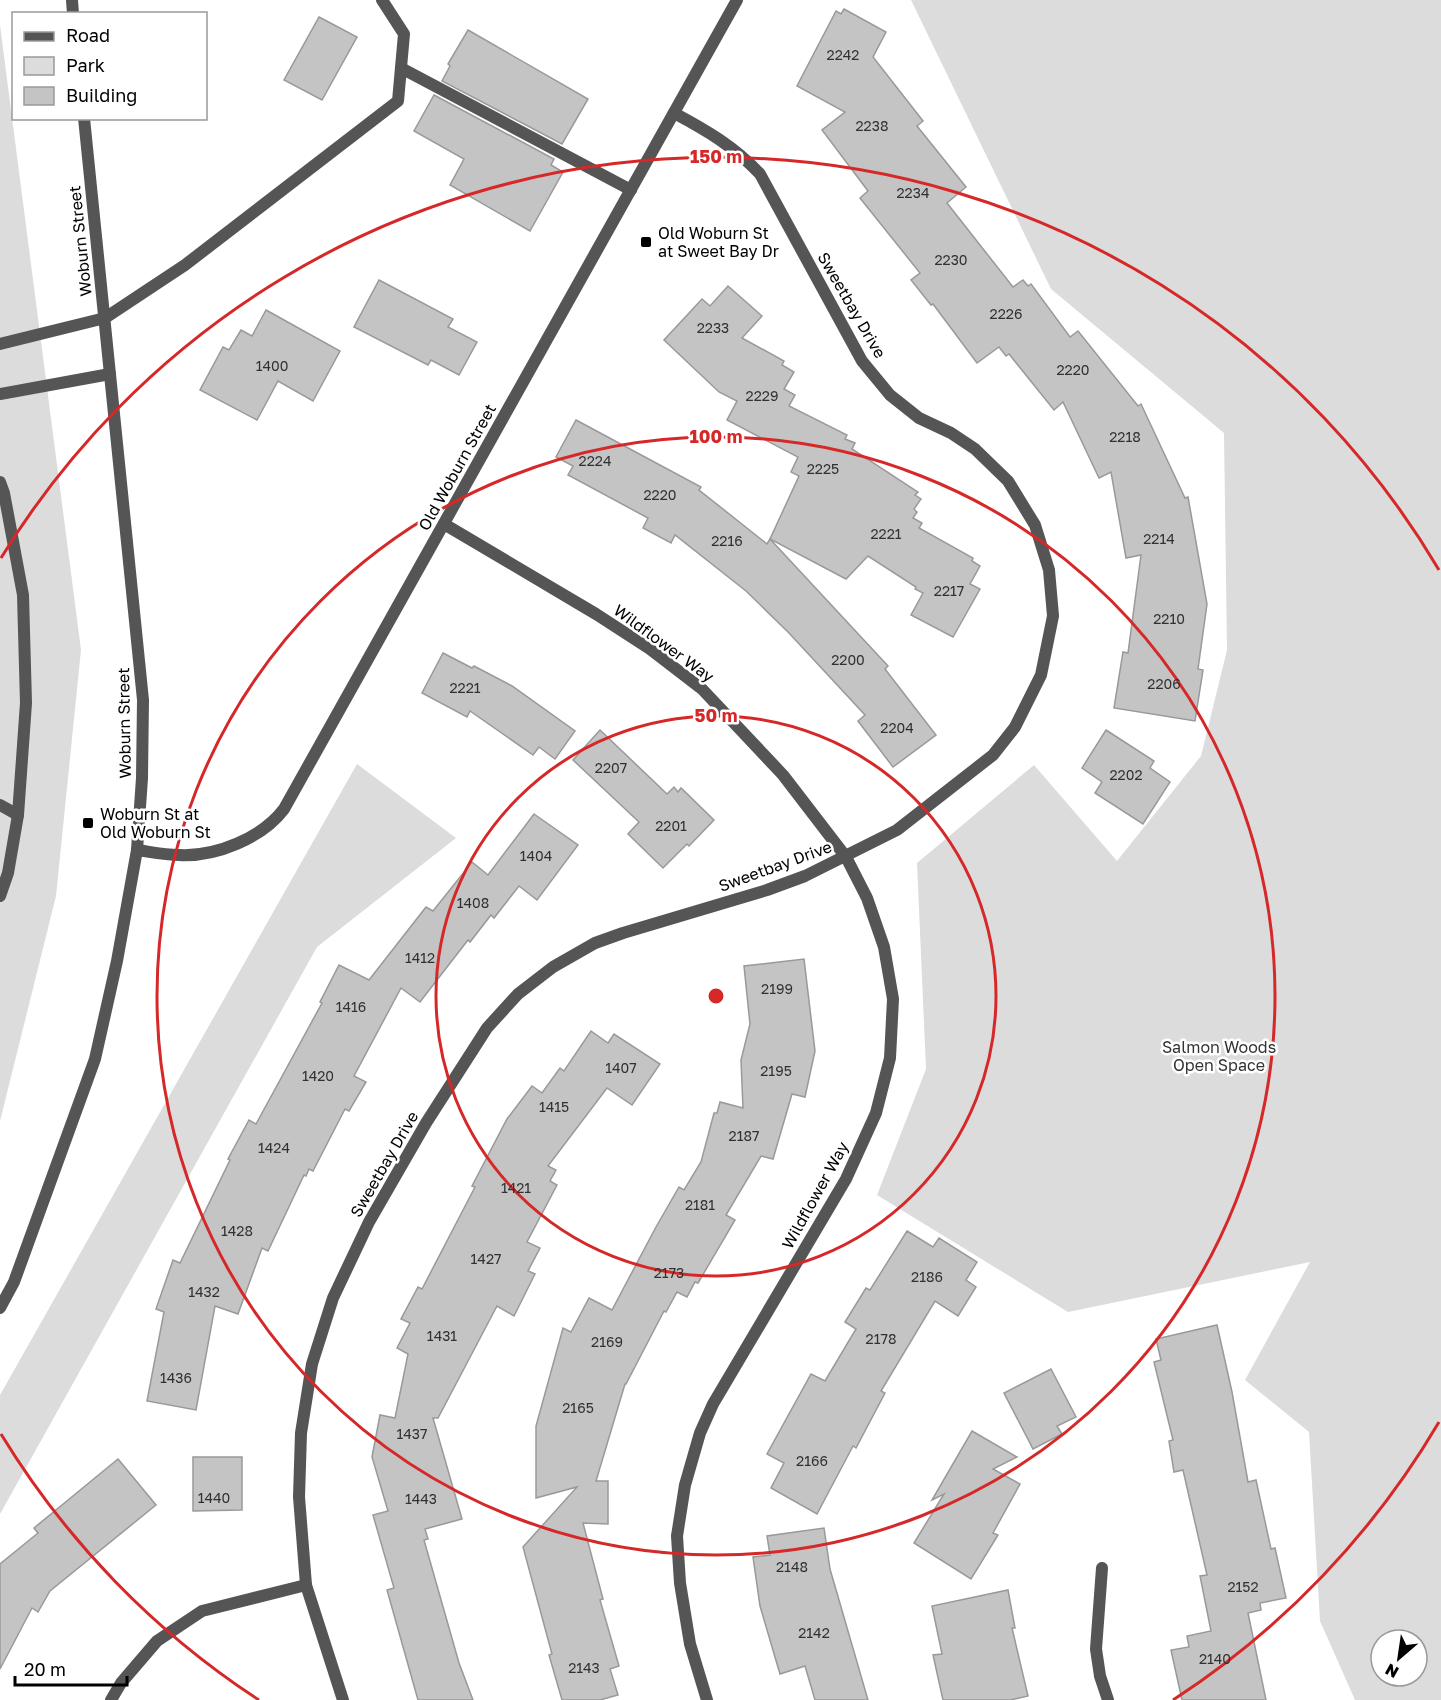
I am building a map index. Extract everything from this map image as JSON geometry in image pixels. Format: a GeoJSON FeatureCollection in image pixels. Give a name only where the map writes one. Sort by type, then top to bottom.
{"type":"FeatureCollection","features":[{"type":"Feature","properties":{"kind":"street"},"geometry":{"type":"LineString","coordinates":[[0,344],[105,318],[185,265],[398,101],[404,34],[382,0]]}},
{"type":"Feature","properties":{"kind":"street","name":"Old Woburn Street"},"geometry":{"type":"LineString","coordinates":[[137,850],[180,856],[205,853],[247,840],[275,821],[284,809],[737,0]]}},
{"type":"Feature","properties":{"kind":"street"},"geometry":{"type":"LineString","coordinates":[[401,68],[631,190]]}},
{"type":"Feature","properties":{"kind":"street","name":"Sweetbay Drive"},"geometry":{"type":"LineString","coordinates":[[343,1700],[306,1585],[299,1497],[301,1433],[312,1364],[333,1298],[369,1222],[426,1123],[487,1028],[518,994],[553,968],[595,943],[805,876],[897,830],[993,755],[1015,727],[1041,675],[1053,616],[1049,570],[1035,525],[1008,481],[975,449],[951,433],[919,418],[890,395],[862,361],[760,174],[729,146],[674,113]]}},
{"type":"Feature","properties":{"kind":"street","name":"Woburn Street"},"geometry":{"type":"LineString","coordinates":[[0,1308],[14,1282],[95,1059],[117,961],[137,850],[142,778],[143,700],[84,120]]}},
{"type":"Feature","properties":{"kind":"street"},"geometry":{"type":"LineString","coordinates":[[0,394],[110,374]]}},
{"type":"Feature","properties":{"kind":"street"},"geometry":{"type":"LineString","coordinates":[[0,482],[23,595],[26,703],[18,815],[8,873],[0,896]]}},
{"type":"Feature","properties":{"kind":"street","name":"Wildflower Way"},"geometry":{"type":"LineString","coordinates":[[444,524],[605,620],[650,649],[702,689],[783,775],[846,857],[867,898],[884,947],[893,999],[890,1058],[876,1113],[846,1179],[713,1404],[700,1433],[685,1485],[677,1536],[680,1583],[690,1644],[707,1700]]}},
{"type":"Feature","properties":{"kind":"street"},"geometry":{"type":"LineString","coordinates":[[0,805],[18,815]]}},
{"type":"Feature","properties":{"kind":"street"},"geometry":{"type":"LineString","coordinates":[[1102,1568],[1096,1649],[1100,1676],[1108,1700]]}},
{"type":"Feature","properties":{"kind":"street"},"geometry":{"type":"LineString","coordinates":[[111,1700],[121,1683],[157,1641],[202,1611],[306,1585]]}},
{"type":"Feature","properties":{"kind":"green space","name":"Salmon Woods Open Space"},"geometry":{"type":"Polygon","coordinates":[[[911,0],[1441,0],[1441,1700],[1355,1700],[1320,1621],[1309,1432],[1245,1380],[1310,1262],[1068,1312],[877,1195],[926,1069],[917,863],[1034,765],[1117,861],[1201,756],[1227,650],[1224,433],[1051,289],[911,0]]]}},
{"type":"Feature","properties":{"kind":"green space"},"geometry":{"type":"Polygon","coordinates":[[[0,25],[81,650],[56,896],[0,1121],[0,25]]]}},
{"type":"Feature","properties":{"kind":"green space"},"geometry":{"type":"Polygon","coordinates":[[[357,764],[456,838],[317,947],[0,1514],[0,1395],[357,764]]]}},
{"type":"Feature","properties":{"kind":"building"},"geometry":{"type":"Polygon","coordinates":[[[844,9],[886,32],[873,57],[923,121],[917,126],[966,187],[947,203],[1013,287],[1023,280],[1028,286],[1031,284],[1070,337],[1078,331],[1138,406],[1141,404],[1185,498],[1188,497],[1207,604],[1198,669],[1203,670],[1195,721],[1114,708],[1123,652],[1128,653],[1141,555],[1126,558],[1111,472],[1099,478],[1063,402],[1054,410],[1009,354],[1006,356],[999,347],[977,363],[933,304],[931,305],[911,280],[920,273],[860,198],[868,191],[822,130],[845,112],[797,86],[836,11],[841,14],[844,9]]]}},
{"type":"Feature","properties":{"kind":"building"},"geometry":{"type":"Polygon","coordinates":[[[319,17],[357,37],[322,100],[284,80],[319,17]]]}},
{"type":"Feature","properties":{"kind":"building"},"geometry":{"type":"Polygon","coordinates":[[[468,30],[588,99],[562,144],[442,81],[450,66],[448,64],[468,30]]]}},
{"type":"Feature","properties":{"kind":"building"},"geometry":{"type":"Polygon","coordinates":[[[434,95],[554,159],[551,165],[563,172],[530,231],[450,185],[464,159],[414,131],[434,95]]]}},
{"type":"Feature","properties":{"kind":"building"},"geometry":{"type":"Polygon","coordinates":[[[379,280],[453,319],[448,327],[477,342],[459,375],[431,360],[428,365],[354,327],[379,280]]]}},
{"type":"Feature","properties":{"kind":"building"},"geometry":{"type":"Polygon","coordinates":[[[728,286],[762,316],[742,338],[784,361],[782,365],[794,372],[784,389],[795,395],[789,406],[847,435],[845,439],[855,443],[852,449],[918,492],[915,495],[921,499],[914,509],[917,512],[913,518],[922,523],[919,528],[973,558],[972,561],[980,566],[970,584],[980,589],[953,637],[911,615],[923,593],[868,556],[846,579],[770,539],[799,476],[791,472],[798,457],[727,420],[737,401],[719,392],[664,340],[702,299],[710,306],[728,286]]]}},
{"type":"Feature","properties":{"kind":"building"},"geometry":{"type":"Polygon","coordinates":[[[266,310],[340,351],[313,401],[278,381],[257,420],[200,390],[223,347],[229,350],[241,330],[252,336],[266,310]]]}},
{"type":"Feature","properties":{"kind":"building"},"geometry":{"type":"Polygon","coordinates":[[[576,420],[701,487],[699,490],[767,544],[770,539],[888,666],[885,669],[936,735],[893,767],[858,721],[865,715],[788,632],[746,591],[675,535],[671,543],[643,528],[648,518],[568,475],[573,466],[556,457],[576,420]]]}},
{"type":"Feature","properties":{"kind":"building"},"geometry":{"type":"Polygon","coordinates":[[[443,653],[512,686],[575,731],[555,759],[539,747],[533,755],[470,711],[467,717],[422,693],[443,653]]]}},
{"type":"Feature","properties":{"kind":"building"},"geometry":{"type":"Polygon","coordinates":[[[600,730],[667,794],[674,787],[678,792],[681,788],[714,820],[663,868],[628,834],[639,822],[573,760],[600,730]]]}},
{"type":"Feature","properties":{"kind":"building"},"geometry":{"type":"Polygon","coordinates":[[[1106,730],[1154,761],[1150,768],[1170,782],[1143,824],[1095,793],[1102,782],[1082,768],[1106,730]]]}},
{"type":"Feature","properties":{"kind":"building"},"geometry":{"type":"Polygon","coordinates":[[[534,814],[578,845],[537,900],[519,886],[494,918],[491,915],[470,942],[468,940],[420,1002],[401,988],[354,1076],[366,1082],[349,1111],[345,1109],[313,1171],[309,1169],[306,1176],[304,1175],[268,1251],[262,1248],[238,1314],[215,1306],[196,1410],[147,1401],[164,1312],[156,1309],[173,1260],[180,1263],[230,1160],[228,1159],[249,1120],[256,1124],[322,1003],[320,1002],[339,965],[369,980],[426,907],[433,911],[472,862],[488,875],[534,814]]]}},
{"type":"Feature","properties":{"kind":"building"},"geometry":{"type":"Polygon","coordinates":[[[804,959],[815,1051],[805,1097],[792,1094],[773,1159],[761,1156],[726,1215],[735,1220],[698,1283],[695,1282],[687,1297],[677,1292],[666,1312],[664,1311],[625,1384],[596,1481],[608,1481],[608,1524],[583,1523],[603,1599],[600,1600],[619,1666],[610,1669],[618,1695],[600,1700],[562,1700],[523,1547],[577,1487],[536,1498],[536,1426],[563,1328],[571,1332],[589,1298],[612,1310],[679,1187],[684,1190],[701,1162],[714,1113],[717,1113],[720,1102],[743,1108],[741,1060],[750,1024],[744,966],[804,959]]]}},
{"type":"Feature","properties":{"kind":"building"},"geometry":{"type":"Polygon","coordinates":[[[591,1031],[608,1043],[614,1034],[660,1064],[632,1105],[607,1088],[548,1166],[556,1170],[550,1181],[557,1185],[527,1242],[540,1248],[528,1271],[535,1274],[514,1316],[497,1306],[438,1418],[433,1418],[462,1519],[425,1529],[428,1539],[424,1540],[459,1663],[473,1700],[418,1700],[387,1590],[394,1588],[373,1515],[388,1511],[372,1457],[380,1415],[395,1418],[408,1354],[397,1348],[410,1323],[401,1319],[418,1287],[422,1289],[507,1119],[532,1086],[542,1093],[560,1068],[564,1071],[591,1031]]]}},
{"type":"Feature","properties":{"kind":"building"},"geometry":{"type":"Polygon","coordinates":[[[907,1231],[933,1247],[939,1238],[977,1262],[966,1280],[976,1287],[958,1316],[935,1301],[881,1391],[885,1393],[856,1448],[853,1446],[817,1514],[771,1488],[784,1463],[767,1454],[811,1374],[825,1381],[856,1329],[845,1322],[866,1288],[870,1290],[907,1231]]]}},
{"type":"Feature","properties":{"kind":"building"},"geometry":{"type":"Polygon","coordinates":[[[1217,1325],[1248,1482],[1256,1480],[1271,1549],[1275,1548],[1286,1598],[1260,1603],[1261,1610],[1248,1613],[1266,1700],[1182,1700],[1171,1650],[1189,1647],[1187,1636],[1211,1631],[1200,1576],[1207,1575],[1183,1470],[1174,1472],[1169,1441],[1173,1440],[1154,1362],[1161,1360],[1156,1339],[1217,1325]]]}},
{"type":"Feature","properties":{"kind":"building"},"geometry":{"type":"Polygon","coordinates":[[[1051,1369],[1076,1417],[1057,1426],[1062,1434],[1033,1449],[1004,1393],[1051,1369]]]}},
{"type":"Feature","properties":{"kind":"building"},"geometry":{"type":"Polygon","coordinates":[[[972,1431],[1017,1457],[993,1469],[1020,1484],[993,1533],[998,1535],[971,1579],[914,1543],[944,1494],[932,1500],[972,1431]]]}},
{"type":"Feature","properties":{"kind":"building"},"geometry":{"type":"Polygon","coordinates":[[[193,1457],[242,1457],[242,1510],[193,1511],[193,1457]]]}},
{"type":"Feature","properties":{"kind":"building"},"geometry":{"type":"Polygon","coordinates":[[[118,1459],[156,1505],[50,1591],[38,1612],[32,1608],[0,1669],[0,1564],[38,1533],[34,1528],[118,1459]]]}},
{"type":"Feature","properties":{"kind":"building"},"geometry":{"type":"Polygon","coordinates":[[[824,1528],[830,1569],[868,1700],[815,1700],[805,1666],[780,1674],[760,1606],[753,1557],[770,1555],[767,1536],[824,1528]]]}},
{"type":"Feature","properties":{"kind":"building"},"geometry":{"type":"Polygon","coordinates":[[[1008,1590],[1015,1628],[1012,1628],[1028,1696],[1010,1700],[943,1700],[933,1655],[942,1654],[932,1606],[1008,1590]]]}},
{"type":"Feature","properties":{"kind":"place","name":"Old Woburn St at Sweet Bay Dr"},"geometry":{"type":"Point","coordinates":[646,242]}},
{"type":"Feature","properties":{"kind":"place","name":"Woburn St at Old Woburn St"},"geometry":{"type":"Point","coordinates":[88,823]}}]}
